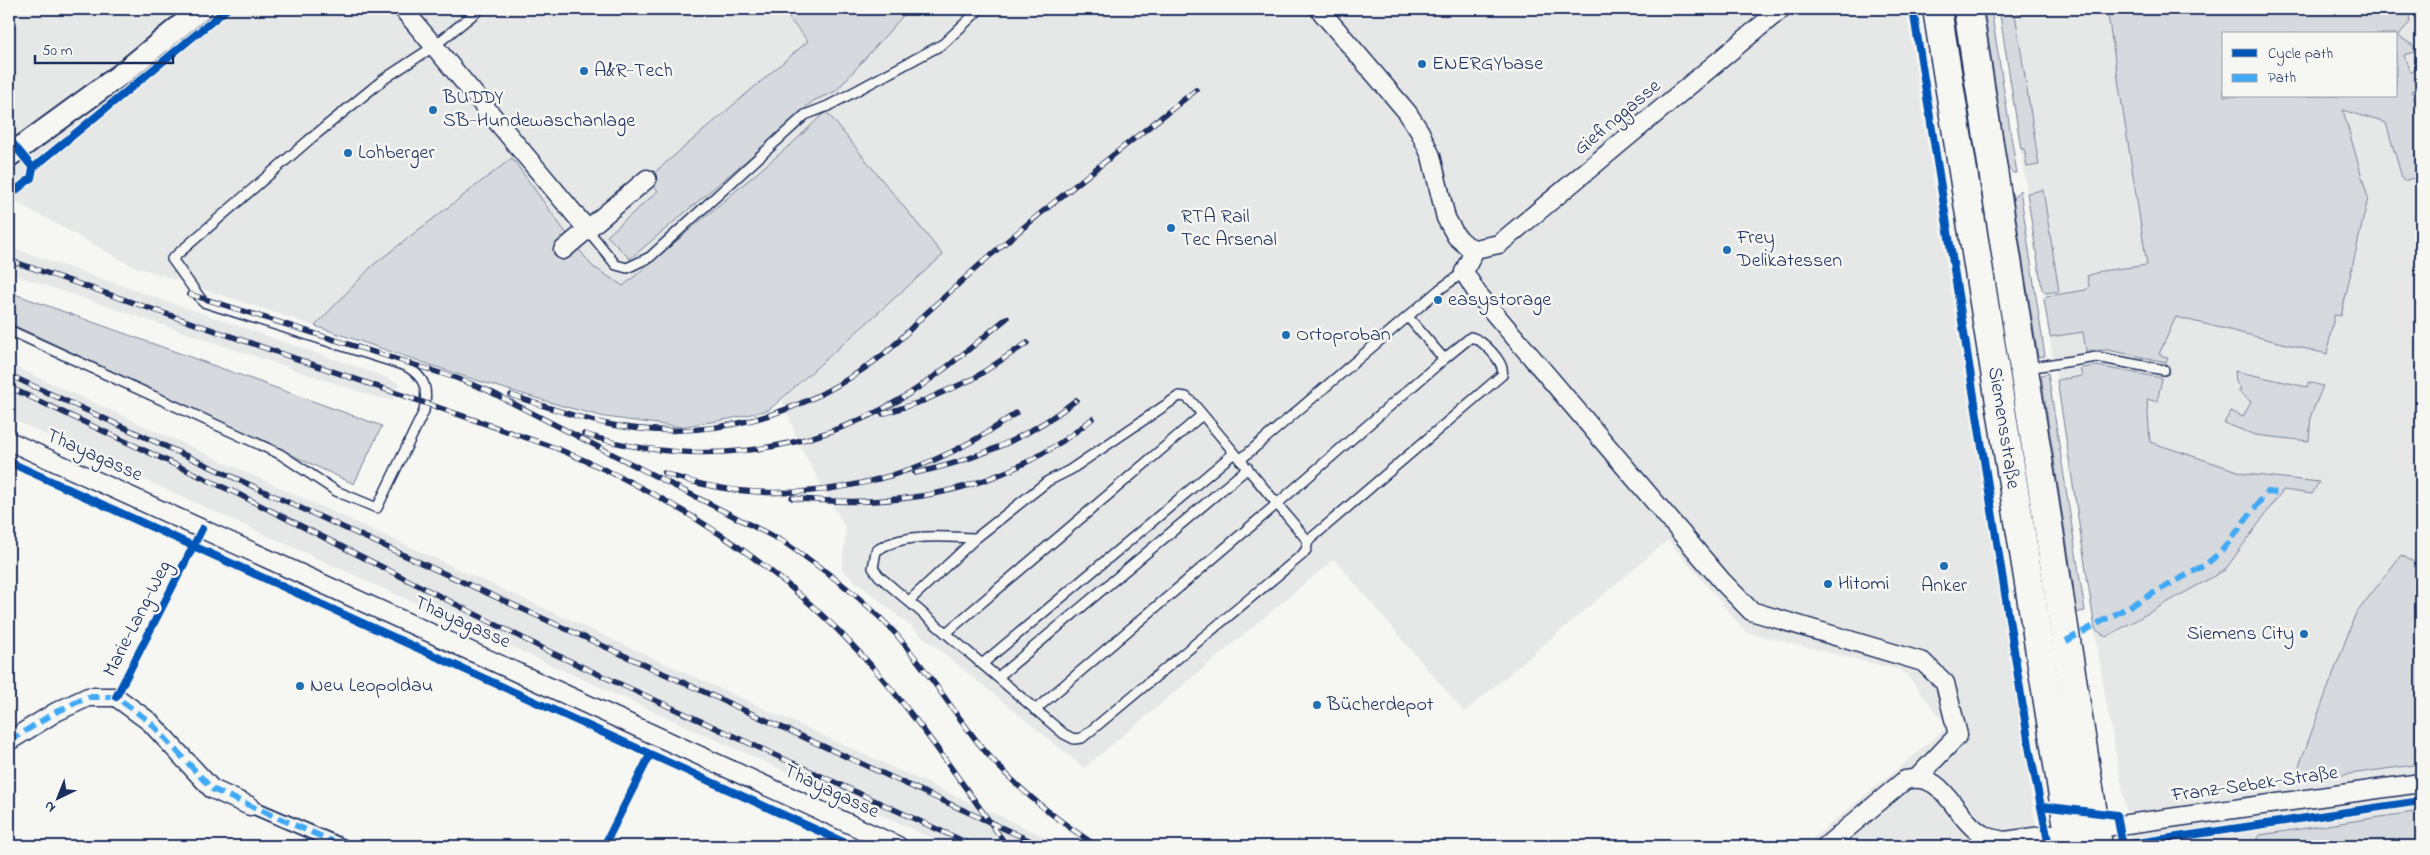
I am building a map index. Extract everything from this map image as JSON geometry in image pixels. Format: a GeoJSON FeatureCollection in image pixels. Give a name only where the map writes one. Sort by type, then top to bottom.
{"type":"FeatureCollection","features":[{"type":"Feature","properties":{"kind":"main road","name":"Siemensstraße"},"geometry":{"type":"LineString","coordinates":[[1937,9],[2070,840]]}},
{"type":"Feature","properties":{"kind":"main road","name":"Siemensstraße"},"geometry":{"type":"LineString","coordinates":[[1968,9],[2097,838]]}},
{"type":"Feature","properties":{"kind":"street"},"geometry":{"type":"LineString","coordinates":[[9,156],[124,72],[201,9]]}},
{"type":"Feature","properties":{"kind":"street"},"geometry":{"type":"LineString","coordinates":[[403,9],[587,229]]}},
{"type":"Feature","properties":{"kind":"street"},"geometry":{"type":"LineString","coordinates":[[1320,9],[1407,112],[1420,132],[1431,156],[1443,208],[1450,228],[1461,242],[1475,249],[1464,272],[1477,293],[1722,581],[1752,611],[1923,662],[1945,683],[1958,736],[1918,777],[1904,780],[1826,846]]}},
{"type":"Feature","properties":{"kind":"street","name":"Giefinggasse"},"geometry":{"type":"LineString","coordinates":[[1475,249],[1492,247],[1506,239],[1781,9]]}},
{"type":"Feature","properties":{"kind":"street"},"geometry":{"type":"LineString","coordinates":[[563,250],[647,180]]}},
{"type":"Feature","properties":{"kind":"street","name":"Thayagasse"},"geometry":{"type":"LineString","coordinates":[[9,441],[898,846]]}},
{"type":"Feature","properties":{"kind":"street"},"geometry":{"type":"LineString","coordinates":[[9,741],[56,712],[88,697],[116,698],[150,722],[212,789],[343,846]]}},
{"type":"Feature","properties":{"kind":"street","name":"Franz-Sebek-Straße"},"geometry":{"type":"LineString","coordinates":[[1918,777],[1938,786],[1977,831],[1989,838],[2005,841],[2097,838],[2421,783]]}},
{"type":"Feature","properties":{"kind":"lane"},"geometry":{"type":"LineString","coordinates":[[9,330],[280,454],[336,491],[377,508],[424,411],[427,394],[415,372],[406,366],[203,302],[172,259],[309,140],[384,78],[433,47],[480,9]]}},
{"type":"Feature","properties":{"kind":"lane"},"geometry":{"type":"LineString","coordinates":[[587,229],[616,265],[627,268],[650,257],[805,115],[828,106],[943,44],[980,9]]}},
{"type":"Feature","properties":{"kind":"lane"},"geometry":{"type":"LineString","coordinates":[[982,664],[1464,272]]}},
{"type":"Feature","properties":{"kind":"lane"},"geometry":{"type":"LineString","coordinates":[[1408,317],[1444,359]]}},
{"type":"Feature","properties":{"kind":"lane"},"geometry":{"type":"LineString","coordinates":[[976,538],[927,536],[884,545],[876,551],[873,568],[909,601],[1035,710],[1064,734],[1074,740],[1082,738],[1302,555],[1306,550],[1308,541],[1499,379],[1504,371],[1502,365],[1480,341],[1471,337],[1035,710]]}},
{"type":"Feature","properties":{"kind":"lane"},"geometry":{"type":"LineString","coordinates":[[2024,369],[2097,357],[2164,370]]}},
{"type":"Feature","properties":{"kind":"lane"},"geometry":{"type":"LineString","coordinates":[[909,601],[976,538],[1048,481],[1070,470],[1179,396],[1186,397],[1278,503],[1308,541]]}},
{"type":"Feature","properties":{"kind":"lane"},"geometry":{"type":"LineString","coordinates":[[946,633],[1202,415]]}},
{"type":"Feature","properties":{"kind":"lane"},"geometry":{"type":"LineString","coordinates":[[998,678],[1248,468]]}},
{"type":"Feature","properties":{"kind":"shaded area"},"geometry":{"type":"Polygon","coordinates":[[[9,9],[1906,9],[2039,846],[1804,846],[1948,727],[1908,676],[1900,670],[1746,632],[1668,540],[1464,712],[1334,559],[1084,768],[842,570],[846,529],[803,452],[782,400],[943,255],[826,112],[796,140],[623,286],[592,266],[561,226],[373,265],[315,326],[131,265],[9,198],[9,9]]]}},
{"type":"Feature","properties":{"kind":"shaded area"},"geometry":{"type":"Polygon","coordinates":[[[781,9],[909,9],[836,91],[813,101],[761,148],[630,259],[607,236],[658,191],[647,179],[808,41],[781,9]]]}},
{"type":"Feature","properties":{"kind":"shaded area"},"geometry":{"type":"Polygon","coordinates":[[[1984,9],[1991,9],[2017,173],[2013,173],[2008,168],[1984,9]]]}},
{"type":"Feature","properties":{"kind":"shaded area"},"geometry":{"type":"Polygon","coordinates":[[[1999,9],[2421,9],[2421,846],[2133,846],[2104,689],[1999,9]]]}},
{"type":"Feature","properties":{"kind":"shaded area"},"geometry":{"type":"Polygon","coordinates":[[[1999,9],[2029,9],[2029,12],[2015,14],[2039,165],[2027,167],[2024,149],[2021,149],[1999,9]]]}},
{"type":"Feature","properties":{"kind":"shaded area"},"geometry":{"type":"Polygon","coordinates":[[[2102,9],[2408,9],[2410,22],[2398,36],[2414,46],[2414,52],[2404,55],[2410,72],[2417,70],[2419,88],[2411,91],[2415,102],[2421,100],[2421,176],[2403,181],[2386,123],[2343,110],[2368,198],[2341,316],[2334,315],[2327,354],[2176,317],[2159,354],[2168,358],[2166,362],[2108,350],[2086,351],[2083,332],[2050,337],[2044,300],[2047,296],[2086,290],[2089,286],[2087,276],[2101,271],[2147,265],[2108,15],[2103,15],[2102,9]]]}},
{"type":"Feature","properties":{"kind":"shaded area"},"geometry":{"type":"Polygon","coordinates":[[[1965,54],[2030,472],[2025,473],[2017,447],[1953,56],[1965,54]]]}},
{"type":"Feature","properties":{"kind":"shaded area"},"geometry":{"type":"Polygon","coordinates":[[[826,111],[943,255],[769,410],[680,427],[605,417],[469,378],[315,326],[373,265],[512,158],[592,266],[623,286],[796,140],[826,111]]]}},
{"type":"Feature","properties":{"kind":"shaded area"},"geometry":{"type":"Polygon","coordinates":[[[2020,190],[2045,356],[2038,357],[2013,198],[2020,190]]]}},
{"type":"Feature","properties":{"kind":"shaded area"},"geometry":{"type":"Polygon","coordinates":[[[2043,190],[2059,291],[2046,293],[2042,289],[2027,193],[2043,190]]]}},
{"type":"Feature","properties":{"kind":"shaded area"},"geometry":{"type":"Polygon","coordinates":[[[9,247],[380,375],[399,383],[393,400],[372,396],[9,273],[9,247]]]}},
{"type":"Feature","properties":{"kind":"shaded area"},"geometry":{"type":"Polygon","coordinates":[[[9,292],[382,426],[354,484],[9,323],[9,292]]]}},
{"type":"Feature","properties":{"kind":"shaded area"},"geometry":{"type":"Polygon","coordinates":[[[9,364],[1065,846],[949,846],[9,418],[9,364]]]}},
{"type":"Feature","properties":{"kind":"shaded area"},"geometry":{"type":"Polygon","coordinates":[[[2097,366],[2162,378],[2157,402],[2147,399],[2150,442],[2247,474],[2319,482],[2312,494],[2283,490],[2225,570],[2106,637],[2095,629],[2057,380],[2082,376],[2080,368],[2097,366]]]}},
{"type":"Feature","properties":{"kind":"shaded area"},"geometry":{"type":"Polygon","coordinates":[[[2235,371],[2307,387],[2308,382],[2323,386],[2311,415],[2309,441],[2255,435],[2224,423],[2231,411],[2243,417],[2251,402],[2238,391],[2241,389],[2236,382],[2235,371]]]}},
{"type":"Feature","properties":{"kind":"shaded area"},"geometry":{"type":"Polygon","coordinates":[[[2048,373],[2085,611],[2074,613],[2069,591],[2074,590],[2041,375],[2048,373]]]}},
{"type":"Feature","properties":{"kind":"shaded area"},"geometry":{"type":"Polygon","coordinates":[[[2401,555],[2421,566],[2421,764],[2293,782],[2355,615],[2401,555]]]}},
{"type":"Feature","properties":{"kind":"shaded area"},"geometry":{"type":"Polygon","coordinates":[[[2421,811],[2421,846],[2254,846],[2260,835],[2421,811]]]}},
{"type":"Feature","properties":{"kind":"railway"},"geometry":{"type":"LineString","coordinates":[[511,395],[561,412],[599,422],[649,430],[721,427],[756,419],[790,408],[854,375],[884,354],[985,260],[1089,174],[1196,90]]}},
{"type":"Feature","properties":{"kind":"railway"},"geometry":{"type":"LineString","coordinates":[[9,260],[556,448],[640,487],[681,510],[720,534],[794,590],[861,654],[919,724],[1007,846]]}},
{"type":"Feature","properties":{"kind":"railway"},"geometry":{"type":"LineString","coordinates":[[189,294],[456,378],[487,390],[782,541],[841,583],[868,606],[894,632],[918,661],[996,764],[1037,802],[1097,846]]}},
{"type":"Feature","properties":{"kind":"railway"},"geometry":{"type":"LineString","coordinates":[[584,434],[624,444],[704,453],[745,450],[785,444],[824,434],[862,419],[899,400],[954,361],[1007,318]]}},
{"type":"Feature","properties":{"kind":"railway"},"geometry":{"type":"LineString","coordinates":[[883,414],[923,401],[973,379],[1027,343]]}},
{"type":"Feature","properties":{"kind":"railway"},"geometry":{"type":"LineString","coordinates":[[9,375],[1042,846]]}},
{"type":"Feature","properties":{"kind":"railway"},"geometry":{"type":"LineString","coordinates":[[9,387],[240,495],[550,652],[974,846]]}},
{"type":"Feature","properties":{"kind":"railway"},"geometry":{"type":"LineString","coordinates":[[915,473],[958,462],[1000,446],[1040,425],[1076,400]]}},
{"type":"Feature","properties":{"kind":"railway"},"geometry":{"type":"LineString","coordinates":[[664,473],[709,485],[754,492],[801,492],[847,486],[892,475],[936,459],[977,438],[1016,413]]}},
{"type":"Feature","properties":{"kind":"railway"},"geometry":{"type":"LineString","coordinates":[[792,498],[872,501],[912,497],[950,490],[988,479],[1024,463],[1059,444],[1092,419]]}},
{"type":"Feature","properties":{"kind":"marked path"},"geometry":{"type":"LineString","coordinates":[[2066,641],[2205,565],[2221,552],[2267,492],[2281,493]]}},
{"type":"Feature","properties":{"kind":"marked path"},"geometry":{"type":"LineString","coordinates":[[9,741],[56,712],[88,697],[116,697],[150,722],[212,789],[343,846]]}},
{"type":"Feature","properties":{"kind":"cycle path"},"geometry":{"type":"LineString","coordinates":[[33,168],[227,9]]}},
{"type":"Feature","properties":{"kind":"cycle path"},"geometry":{"type":"LineString","coordinates":[[1913,9],[2030,752],[2049,846]]}},
{"type":"Feature","properties":{"kind":"cycle path"},"geometry":{"type":"LineString","coordinates":[[9,139],[33,168],[31,178],[9,196]]}},
{"type":"Feature","properties":{"kind":"cycle path"},"geometry":{"type":"LineString","coordinates":[[9,462],[852,846]]}},
{"type":"Feature","properties":{"kind":"cycle path","name":"Marie-Lang-Weg"},"geometry":{"type":"LineString","coordinates":[[116,697],[202,529]]}},
{"type":"Feature","properties":{"kind":"cycle path"},"geometry":{"type":"LineString","coordinates":[[604,846],[650,755]]}},
{"type":"Feature","properties":{"kind":"cycle path"},"geometry":{"type":"LineString","coordinates":[[2116,846],[2421,801]]}},
{"type":"Feature","properties":{"kind":"cycle path"},"geometry":{"type":"LineString","coordinates":[[2041,806],[2117,815],[2123,846]]}},
{"type":"Feature","properties":{"kind":"place","name":"ENERGYbase"},"geometry":{"type":"Point","coordinates":[1422,64]}},
{"type":"Feature","properties":{"kind":"place","name":"A&R-Tech"},"geometry":{"type":"Point","coordinates":[584,71]}},
{"type":"Feature","properties":{"kind":"place","name":"BUDDY SB-Hundewaschanlage"},"geometry":{"type":"Point","coordinates":[433,110]}},
{"type":"Feature","properties":{"kind":"place","name":"Lohberger"},"geometry":{"type":"Point","coordinates":[348,153]}},
{"type":"Feature","properties":{"kind":"place","name":"RTA Rail Tec Arsenal"},"geometry":{"type":"Point","coordinates":[1171,228]}},
{"type":"Feature","properties":{"kind":"place","name":"Frey Delikatessen"},"geometry":{"type":"Point","coordinates":[1727,250]}},
{"type":"Feature","properties":{"kind":"place","name":"easystorage"},"geometry":{"type":"Point","coordinates":[1438,300]}},
{"type":"Feature","properties":{"kind":"place","name":"Ortoproban"},"geometry":{"type":"Point","coordinates":[1286,335]}},
{"type":"Feature","properties":{"kind":"place","name":"Anker"},"geometry":{"type":"Point","coordinates":[1944,566]}},
{"type":"Feature","properties":{"kind":"place","name":"Hitomi"},"geometry":{"type":"Point","coordinates":[1828,584]}},
{"type":"Feature","properties":{"kind":"place","name":"Siemens City"},"geometry":{"type":"Point","coordinates":[2304,634]}},
{"type":"Feature","properties":{"kind":"place","name":"Neu Leopoldau"},"geometry":{"type":"Point","coordinates":[300,686]}},
{"type":"Feature","properties":{"kind":"place","name":"Bücherdepot"},"geometry":{"type":"Point","coordinates":[1317,705]}}]}
